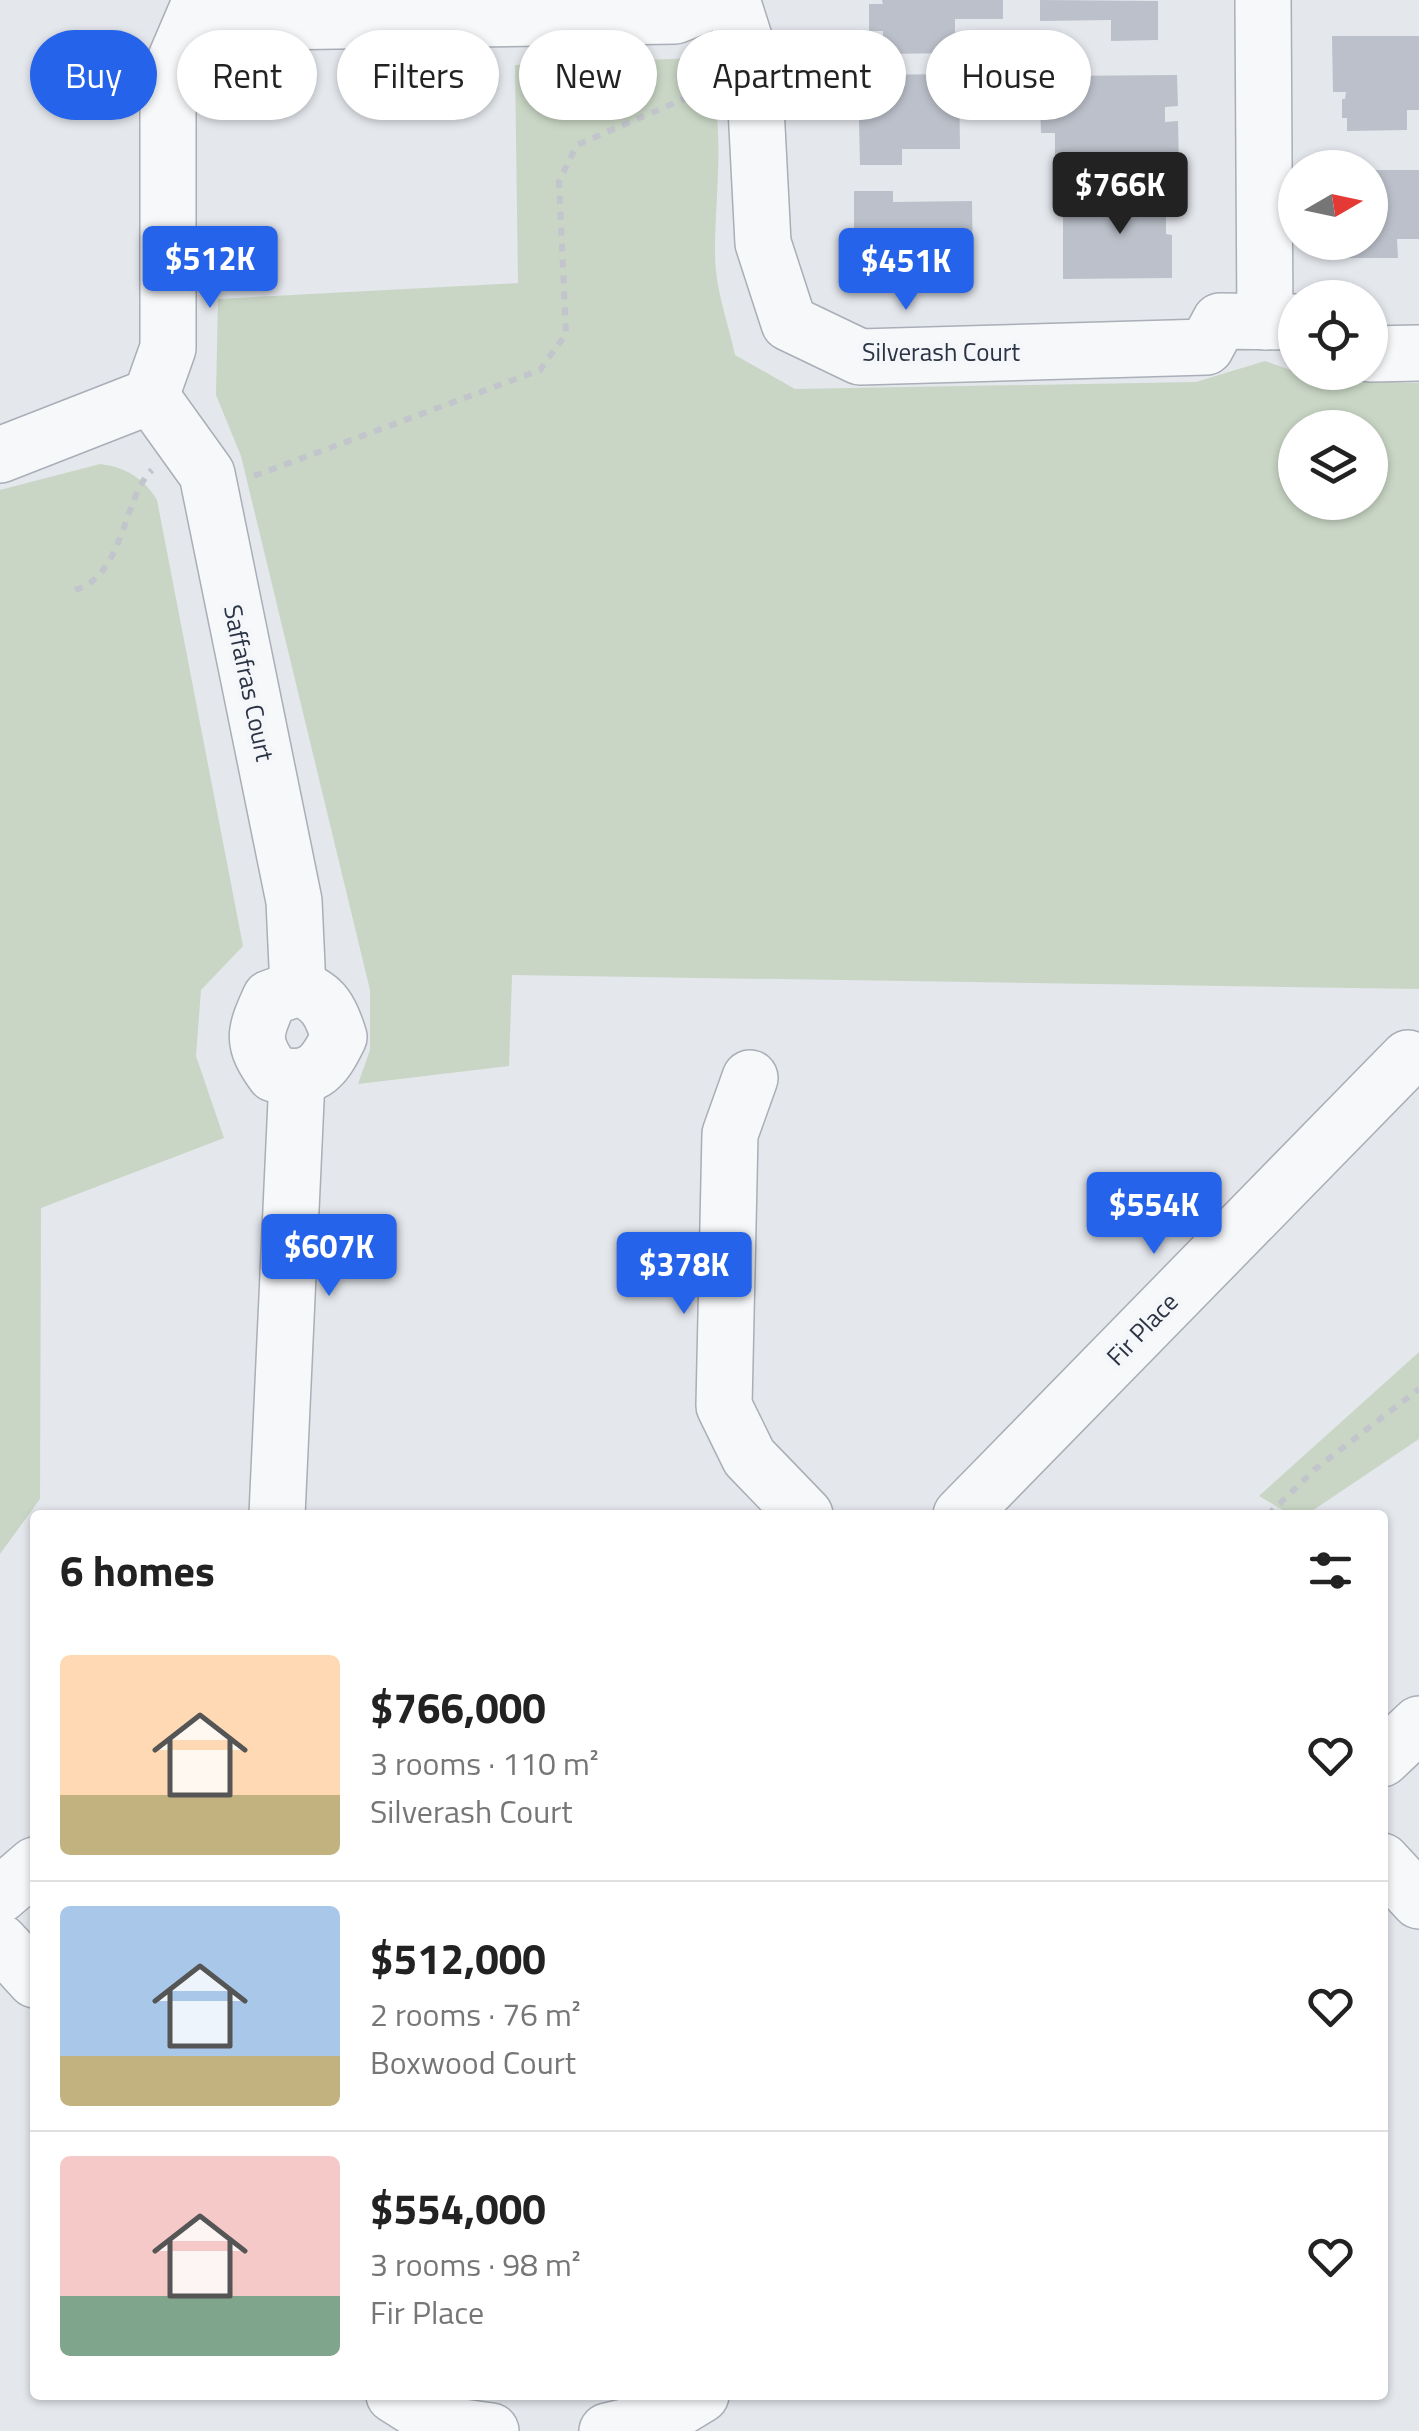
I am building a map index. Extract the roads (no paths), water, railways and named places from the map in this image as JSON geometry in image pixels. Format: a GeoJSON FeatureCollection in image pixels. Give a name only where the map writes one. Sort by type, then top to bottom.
{"type":"FeatureCollection","features":[{"type":"Feature","properties":{"kind":"street"},"geometry":{"type":"LineString","coordinates":[[0,455],[151,396],[168,348],[168,77],[201,0]]}},
{"type":"Feature","properties":{"kind":"street"},"geometry":{"type":"LineString","coordinates":[[213,0],[268,22],[675,16],[714,0]]}},
{"type":"Feature","properties":{"kind":"street","name":"Silverash Court"},"geometry":{"type":"LineString","coordinates":[[732,0],[754,69],[763,244],[790,323],[860,357],[1206,346],[1220,321],[1278,322]]}},
{"type":"Feature","properties":{"kind":"street"},"geometry":{"type":"LineString","coordinates":[[1263,0],[1278,284]]}},
{"type":"Feature","properties":{"kind":"street"},"geometry":{"type":"LineString","coordinates":[[1388,354],[1419,353]]}},
{"type":"Feature","properties":{"kind":"street","name":"Saffafras Court"},"geometry":{"type":"LineString","coordinates":[[151,396],[200,471],[294,901],[298,988],[316,994],[331,1010],[339,1037],[328,1060],[313,1073],[297,1079],[277,1510]]}},
{"type":"Feature","properties":{"kind":"street","name":"Fir Place"},"geometry":{"type":"LineString","coordinates":[[966,1510],[1408,1058]]}},
{"type":"Feature","properties":{"kind":"street"},"geometry":{"type":"LineString","coordinates":[[750,1078],[730,1134],[724,1406],[749,1456],[800,1510]]}},
{"type":"Feature","properties":{"kind":"street"},"geometry":{"type":"LineString","coordinates":[[1388,1753],[1419,1724]]}},
{"type":"Feature","properties":{"kind":"street"},"geometry":{"type":"LineString","coordinates":[[1388,1868],[1419,1901]]}},
{"type":"Feature","properties":{"kind":"street"},"geometry":{"type":"LineString","coordinates":[[0,1896],[30,1869]]}},
{"type":"Feature","properties":{"kind":"street"},"geometry":{"type":"LineString","coordinates":[[0,1942],[30,1975]]}},
{"type":"Feature","properties":{"kind":"street"},"geometry":{"type":"LineString","coordinates":[[402,2400],[440,2424],[491,2431]]}},
{"type":"Feature","properties":{"kind":"street"},"geometry":{"type":"LineString","coordinates":[[607,2431],[663,2418],[693,2400]]}}]}
